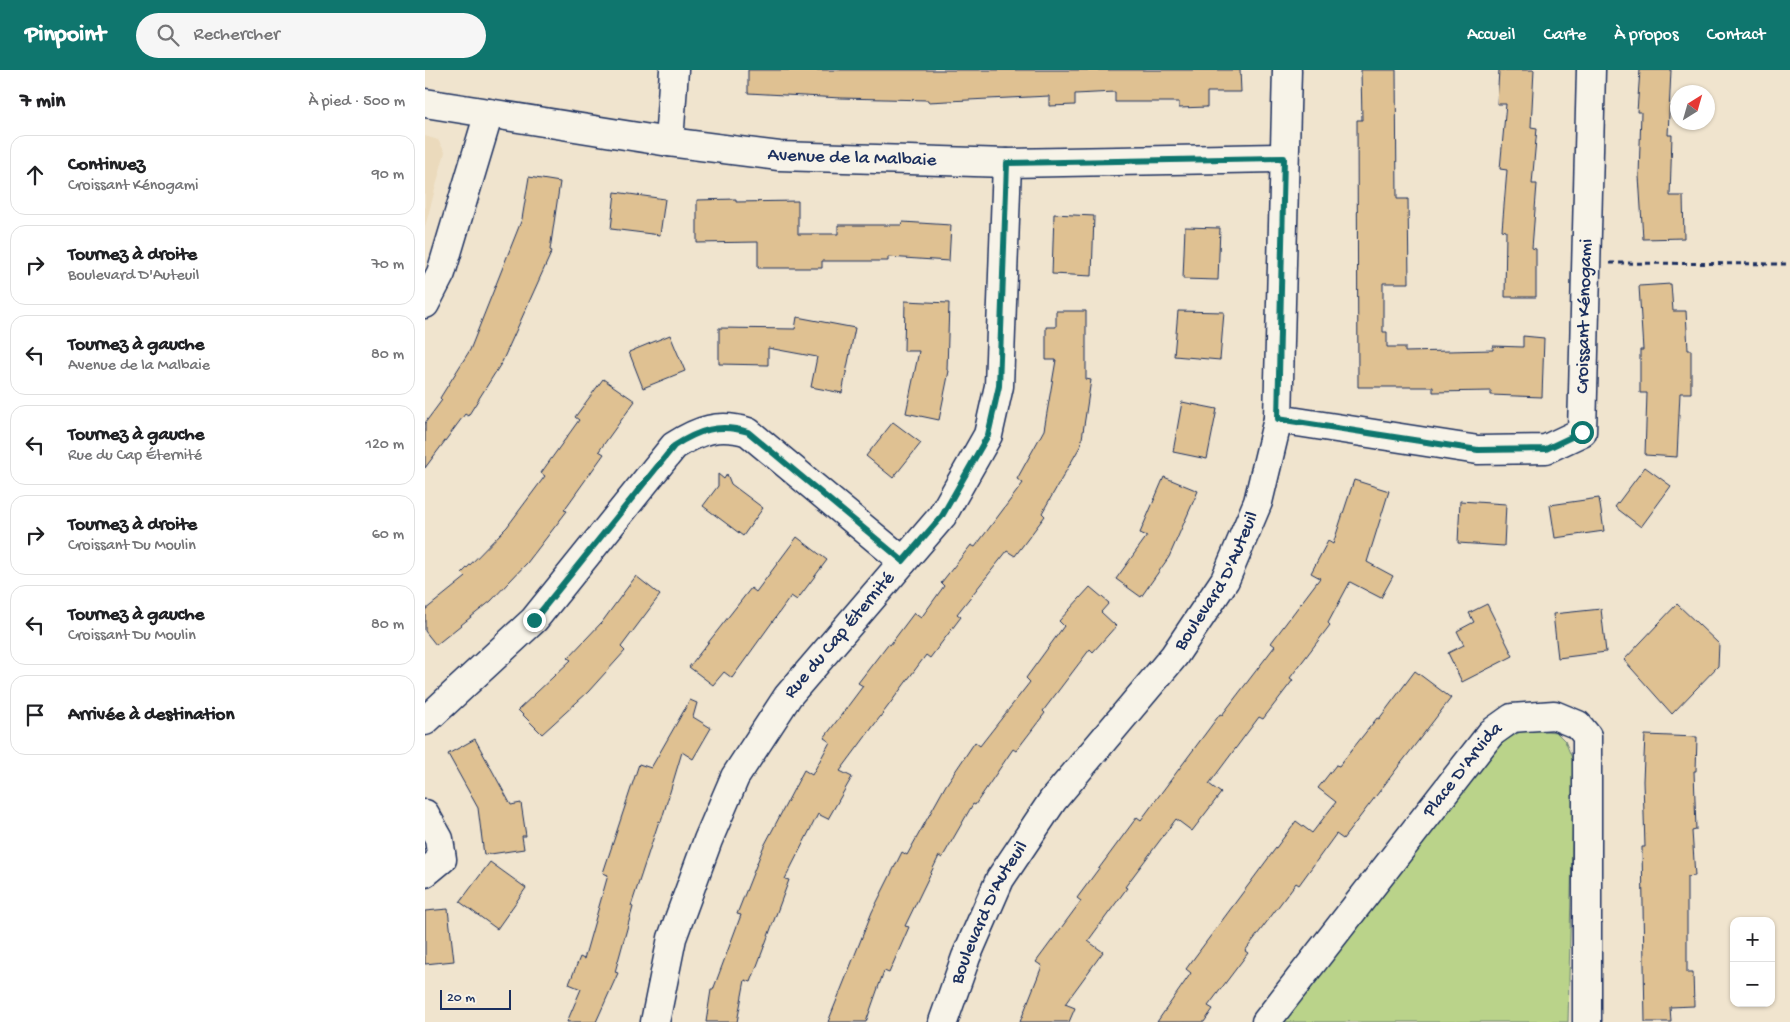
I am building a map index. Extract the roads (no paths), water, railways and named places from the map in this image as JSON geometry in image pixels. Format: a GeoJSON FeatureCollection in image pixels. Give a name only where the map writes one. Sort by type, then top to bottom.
{"type":"FeatureCollection","features":[{"type":"Feature","properties":{"kind":"street"},"geometry":{"type":"LineString","coordinates":[[669,142],[674,70]]}},
{"type":"Feature","properties":{"kind":"street","name":"Boulevard D'Auteuil"},"geometry":{"type":"LineString","coordinates":[[943,1022],[967,957],[1000,880],[1053,800],[1174,656],[1225,580],[1258,502],[1278,419],[1287,70]]}},
{"type":"Feature","properties":{"kind":"street","name":"Croissant Kénogami"},"geometry":{"type":"LineString","coordinates":[[1278,419],[1478,450],[1546,449],[1582,432],[1591,70]]}},
{"type":"Feature","properties":{"kind":"street","name":"Avenue de la Malbaie"},"geometry":{"type":"LineString","coordinates":[[425,104],[669,142],[779,156],[1007,163],[1284,158]]}},
{"type":"Feature","properties":{"kind":"street"},"geometry":{"type":"LineString","coordinates":[[425,304],[441,273],[489,114]]}},
{"type":"Feature","properties":{"kind":"street","name":"Rue du Cap Éternité"},"geometry":{"type":"LineString","coordinates":[[655,1022],[672,938],[708,840],[735,777],[788,696],[942,516],[988,435],[999,386],[1007,163]]}},
{"type":"Feature","properties":{"kind":"street"},"geometry":{"type":"LineString","coordinates":[[425,721],[534,620],[674,446],[693,434],[729,426],[748,432],[903,561]]}},
{"type":"Feature","properties":{"kind":"street","name":"Place D'Arvida"},"geometry":{"type":"LineString","coordinates":[[1265,1022],[1491,733],[1511,718],[1554,715],[1578,725],[1587,736],[1587,1022]]}},
{"type":"Feature","properties":{"kind":"street"},"geometry":{"type":"LineString","coordinates":[[425,814],[439,839],[442,859],[425,873]]}}]}
